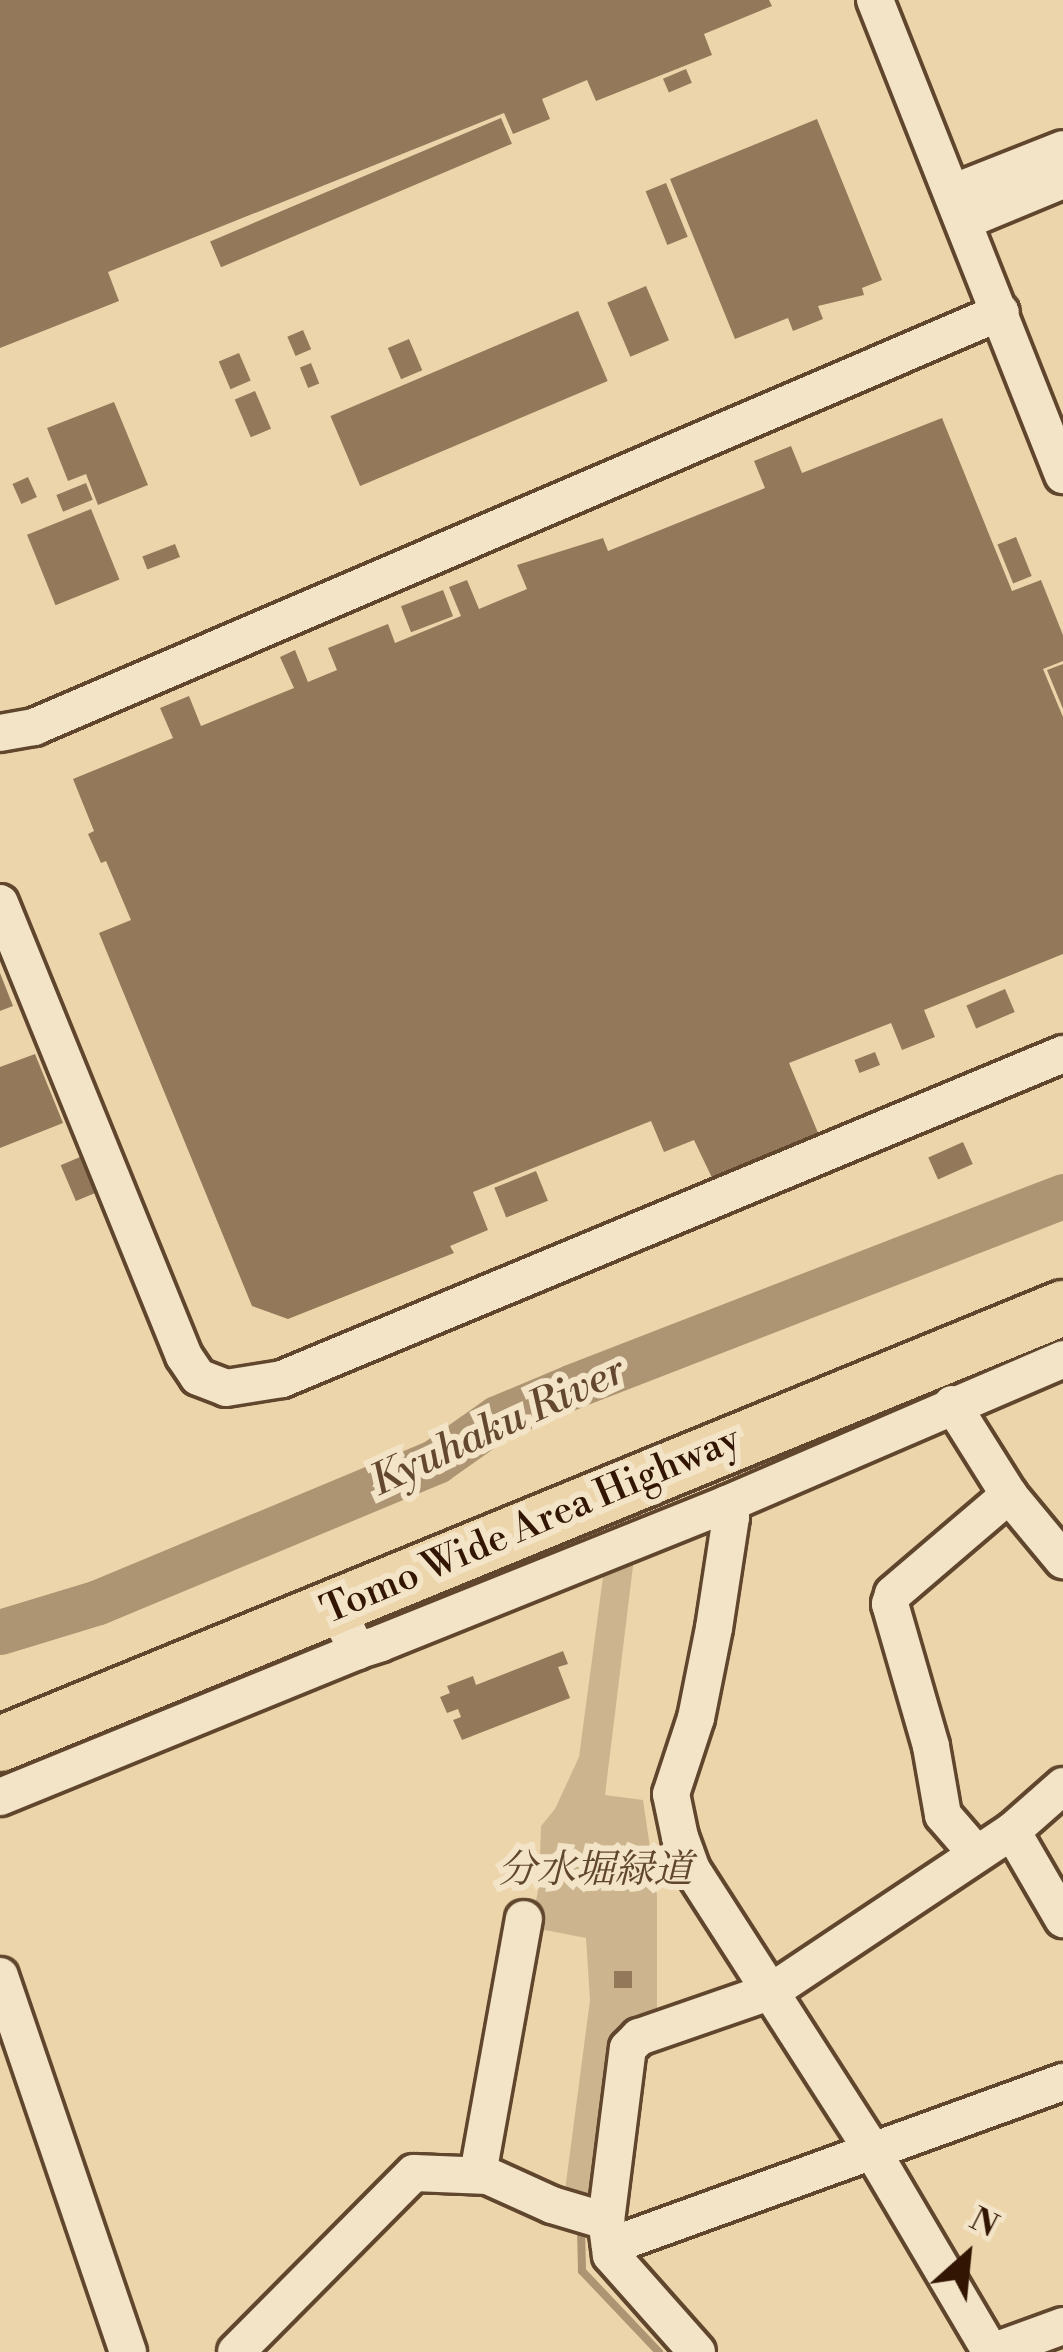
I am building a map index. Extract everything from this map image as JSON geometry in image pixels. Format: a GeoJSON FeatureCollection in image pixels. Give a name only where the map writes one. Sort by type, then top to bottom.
{"type":"FeatureCollection","features":[{"type":"Feature","properties":{"kind":"highway","name":"Tomo Wide Area Highway"},"geometry":{"type":"LineString","coordinates":[[0,1707],[1063,1273]]}},
{"type":"Feature","properties":{"kind":"highway","name":"Tomo Wide Area Highway"},"geometry":{"type":"LineString","coordinates":[[0,1744],[347,1630],[1063,1309]]}},
{"type":"Feature","properties":{"kind":"street"},"geometry":{"type":"LineString","coordinates":[[875,0],[1063,475]]}},
{"type":"Feature","properties":{"kind":"street"},"geometry":{"type":"LineString","coordinates":[[958,207],[1063,149]]}},
{"type":"Feature","properties":{"kind":"street"},"geometry":{"type":"LineString","coordinates":[[958,207],[1063,180]]}},
{"type":"Feature","properties":{"kind":"street"},"geometry":{"type":"LineString","coordinates":[[0,733],[34,727],[1000,312]]}},
{"type":"Feature","properties":{"kind":"street"},"geometry":{"type":"LineString","coordinates":[[0,903],[184,1356],[198,1377],[226,1388],[282,1379],[1063,1054]]}},
{"type":"Feature","properties":{"kind":"street"},"geometry":{"type":"LineString","coordinates":[[0,1797],[347,1630],[727,1504],[1063,1359]]}},
{"type":"Feature","properties":{"kind":"street"},"geometry":{"type":"LineString","coordinates":[[952,1404],[1010,1495],[1063,1560]]}},
{"type":"Feature","properties":{"kind":"street"},"geometry":{"type":"LineString","coordinates":[[975,1852],[943,1815],[931,1746],[890,1604],[904,1584],[1010,1495]]}},
{"type":"Feature","properties":{"kind":"street"},"geometry":{"type":"LineString","coordinates":[[727,1504],[731,1517],[714,1628],[696,1718],[671,1794],[691,1868],[874,2152],[992,2352],[1063,2326]]}},
{"type":"Feature","properties":{"kind":"street"},"geometry":{"type":"LineString","coordinates":[[697,2352],[622,2270],[608,2234],[628,2048],[639,2037],[772,1991],[1012,1831],[1063,1786]]}},
{"type":"Feature","properties":{"kind":"street"},"geometry":{"type":"LineString","coordinates":[[1012,1831],[1063,1919]]}},
{"type":"Feature","properties":{"kind":"street"},"geometry":{"type":"LineString","coordinates":[[478,2174],[520,1936]]}},
{"type":"Feature","properties":{"kind":"street"},"geometry":{"type":"LineString","coordinates":[[1,1980],[128,2352]]}},
{"type":"Feature","properties":{"kind":"street"},"geometry":{"type":"LineString","coordinates":[[236,2352],[410,2176],[478,2174],[608,2234],[874,2152],[1063,2082]]}},
{"type":"Feature","properties":{"kind":"green space","name":"分水堀緑道"},"geometry":{"type":"Polygon","coordinates":[[[635,1550],[605,1795],[643,1800],[657,1895],[657,2018],[622,2035],[603,2201],[564,2198],[590,2000],[586,1938],[545,1930],[528,1940],[539,1886],[541,1826],[555,1809],[579,1757],[605,1562],[635,1550]]]}},
{"type":"Feature","properties":{"kind":"building"},"geometry":{"type":"Polygon","coordinates":[[[0,0],[769,0],[772,6],[704,34],[712,55],[596,101],[587,80],[542,99],[550,119],[513,134],[504,113],[108,272],[119,301],[0,348],[0,0]]]}},
{"type":"Feature","properties":{"kind":"building"},"geometry":{"type":"Polygon","coordinates":[[[686,69],[692,83],[669,93],[663,79],[686,69]]]}},
{"type":"Feature","properties":{"kind":"building"},"geometry":{"type":"Polygon","coordinates":[[[501,118],[512,144],[221,267],[210,241],[501,118]]]}},
{"type":"Feature","properties":{"kind":"building"},"geometry":{"type":"Polygon","coordinates":[[[817,119],[882,280],[862,288],[864,295],[818,306],[823,319],[793,331],[788,318],[735,339],[670,179],[817,119]]]}},
{"type":"Feature","properties":{"kind":"building"},"geometry":{"type":"Polygon","coordinates":[[[666,183],[688,237],[667,245],[646,191],[666,183]]]}},
{"type":"Feature","properties":{"kind":"building"},"geometry":{"type":"Polygon","coordinates":[[[646,286],[669,340],[630,357],[607,302],[646,286]]]}},
{"type":"Feature","properties":{"kind":"building"},"geometry":{"type":"Polygon","coordinates":[[[578,311],[608,381],[360,486],[330,416],[578,311]]]}},
{"type":"Feature","properties":{"kind":"building"},"geometry":{"type":"Polygon","coordinates":[[[303,330],[311,349],[296,356],[287,337],[303,330]]]}},
{"type":"Feature","properties":{"kind":"building"},"geometry":{"type":"Polygon","coordinates":[[[409,339],[422,370],[401,379],[388,348],[409,339]]]}},
{"type":"Feature","properties":{"kind":"building"},"geometry":{"type":"Polygon","coordinates":[[[239,353],[251,381],[230,389],[219,362],[239,353]]]}},
{"type":"Feature","properties":{"kind":"building"},"geometry":{"type":"Polygon","coordinates":[[[311,363],[319,383],[308,388],[300,367],[311,363]]]}},
{"type":"Feature","properties":{"kind":"building"},"geometry":{"type":"Polygon","coordinates":[[[255,391],[271,429],[251,437],[235,400],[255,391]]]}},
{"type":"Feature","properties":{"kind":"building"},"geometry":{"type":"Polygon","coordinates":[[[114,402],[148,485],[98,505],[86,474],[68,481],[47,428],[114,402]]]}},
{"type":"Feature","properties":{"kind":"building"},"geometry":{"type":"Polygon","coordinates":[[[942,418],[1012,591],[1041,580],[1063,635],[1063,661],[1043,669],[1063,717],[1063,954],[924,1010],[935,1037],[902,1050],[891,1023],[789,1063],[821,1140],[714,1182],[694,1140],[664,1152],[651,1121],[473,1192],[488,1230],[450,1246],[454,1253],[288,1319],[252,1306],[99,933],[131,920],[106,861],[101,863],[88,834],[94,831],[73,779],[173,738],[160,708],[189,696],[201,726],[294,688],[280,657],[295,650],[308,682],[337,670],[328,648],[388,624],[395,643],[461,616],[449,587],[467,580],[479,609],[527,589],[517,565],[603,538],[608,551],[765,488],[754,461],[791,446],[802,473],[942,418]]]}},
{"type":"Feature","properties":{"kind":"building"},"geometry":{"type":"Polygon","coordinates":[[[28,477],[37,497],[21,504],[12,484],[28,477]]]}},
{"type":"Feature","properties":{"kind":"building"},"geometry":{"type":"Polygon","coordinates":[[[86,483],[93,500],[63,512],[56,495],[86,483]]]}},
{"type":"Feature","properties":{"kind":"building"},"geometry":{"type":"Polygon","coordinates":[[[91,509],[119,579],[55,605],[27,535],[91,509]]]}},
{"type":"Feature","properties":{"kind":"building"},"geometry":{"type":"Polygon","coordinates":[[[1016,537],[1032,576],[1013,583],[997,544],[1016,537]]]}},
{"type":"Feature","properties":{"kind":"building"},"geometry":{"type":"Polygon","coordinates":[[[175,544],[180,557],[147,570],[142,557],[175,544]]]}},
{"type":"Feature","properties":{"kind":"building"},"geometry":{"type":"Polygon","coordinates":[[[443,590],[453,616],[411,632],[401,606],[443,590]]]}},
{"type":"Feature","properties":{"kind":"building"},"geometry":{"type":"Polygon","coordinates":[[[1063,664],[1063,709],[1047,670],[1063,664]]]}},
{"type":"Feature","properties":{"kind":"building"},"geometry":{"type":"Polygon","coordinates":[[[0,973],[13,1006],[0,1011],[0,973]]]}},
{"type":"Feature","properties":{"kind":"building"},"geometry":{"type":"Polygon","coordinates":[[[1005,989],[1015,1012],[976,1028],[966,1005],[1005,989]]]}},
{"type":"Feature","properties":{"kind":"building"},"geometry":{"type":"Polygon","coordinates":[[[875,1052],[880,1065],[859,1073],[854,1060],[875,1052]]]}},
{"type":"Feature","properties":{"kind":"building"},"geometry":{"type":"Polygon","coordinates":[[[35,1054],[63,1123],[0,1148],[0,1067],[35,1054]]]}},
{"type":"Feature","properties":{"kind":"building"},"geometry":{"type":"Polygon","coordinates":[[[963,1142],[973,1164],[938,1179],[928,1157],[963,1142]]]}},
{"type":"Feature","properties":{"kind":"building"},"geometry":{"type":"Polygon","coordinates":[[[80,1157],[95,1193],[76,1201],[61,1165],[80,1157]]]}},
{"type":"Feature","properties":{"kind":"building"},"geometry":{"type":"Polygon","coordinates":[[[536,1171],[548,1201],[506,1218],[494,1188],[536,1171]]]}},
{"type":"Feature","properties":{"kind":"building"},"geometry":{"type":"Polygon","coordinates":[[[563,1651],[568,1664],[558,1667],[570,1698],[462,1740],[453,1720],[461,1717],[458,1709],[447,1713],[440,1697],[450,1693],[447,1686],[473,1676],[476,1685],[563,1651]]]}},
{"type":"Feature","properties":{"kind":"building"},"geometry":{"type":"Polygon","coordinates":[[[614,1971],[632,1971],[632,1988],[614,1988],[614,1971]]]}},
{"type":"Feature","properties":{"kind":"waterway","name":"Kyuhaku River"},"geometry":{"type":"LineString","coordinates":[[0,1632],[98,1602],[436,1461],[497,1418],[573,1386],[1063,1196]]}},
{"type":"Feature","properties":{"kind":"waterway"},"geometry":{"type":"LineString","coordinates":[[581,2227],[582,2271],[659,2352]]}}]}
